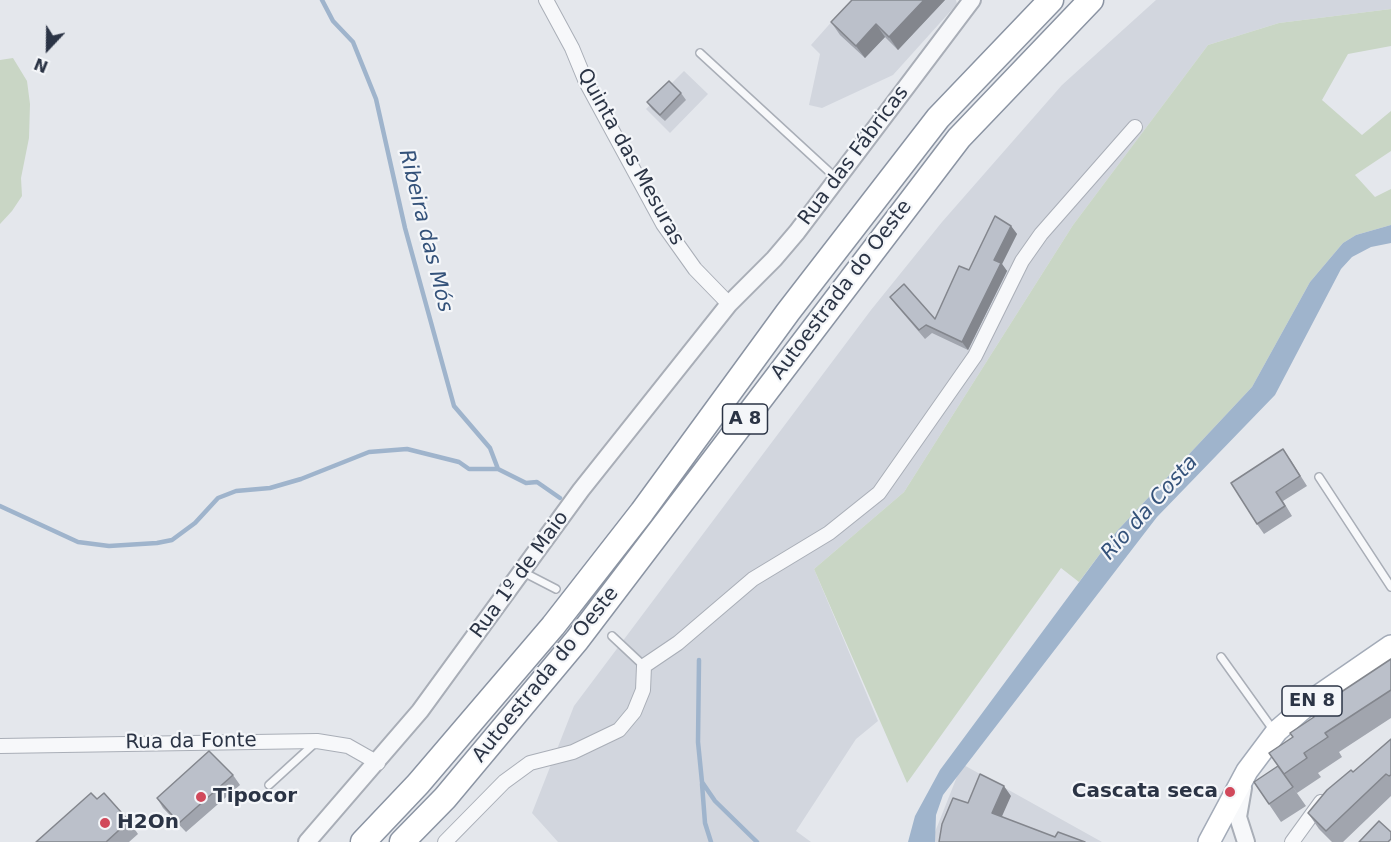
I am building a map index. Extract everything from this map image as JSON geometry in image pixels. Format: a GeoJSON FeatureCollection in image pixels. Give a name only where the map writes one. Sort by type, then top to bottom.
{"type":"FeatureCollection","features":[{"type":"Feature","properties":{"kind":"highway","name":"Autoestrada do Oeste"},"geometry":{"type":"LineString","coordinates":[[363,842],[418,784],[553,626],[642,512],[788,312],[938,118],[1051,0]]}},
{"type":"Feature","properties":{"kind":"highway","name":"Autoestrada do Oeste"},"geometry":{"type":"LineString","coordinates":[[402,842],[445,798],[577,640],[959,138],[1091,0]]}},
{"type":"Feature","properties":{"kind":"main road","name":"EN 8"},"geometry":{"type":"LineString","coordinates":[[1209,842],[1247,771],[1275,734],[1314,699],[1391,646]]}},
{"type":"Feature","properties":{"kind":"street","name":"Quinta das Mesuras"},"geometry":{"type":"LineString","coordinates":[[546,0],[572,48],[586,82],[663,224],[695,269],[729,304]]}},
{"type":"Feature","properties":{"kind":"street","name":"Rua das Fábricas"},"geometry":{"type":"LineString","coordinates":[[729,304],[774,259],[972,0]]}},
{"type":"Feature","properties":{"kind":"street"},"geometry":{"type":"LineString","coordinates":[[445,842],[504,782],[530,763],[573,752],[619,730],[634,712],[644,690],[644,666],[678,643],[746,584],[820,539],[879,493],[975,356],[1022,261],[1041,234],[1136,127]]}},
{"type":"Feature","properties":{"kind":"street","name":"Rua 1º de Maio"},"geometry":{"type":"LineString","coordinates":[[307,842],[378,763],[454,666],[581,490],[729,304]]}},
{"type":"Feature","properties":{"kind":"street","name":"Rua da Fonte"},"geometry":{"type":"LineString","coordinates":[[0,746],[317,741],[348,746],[378,763]]}},
{"type":"Feature","properties":{"kind":"street"},"geometry":{"type":"LineString","coordinates":[[1246,842],[1238,817],[1247,771]]}},
{"type":"Feature","properties":{"kind":"street"},"geometry":{"type":"LineString","coordinates":[[1292,842],[1329,791]]}},
{"type":"Feature","properties":{"kind":"lane"},"geometry":{"type":"LineString","coordinates":[[700,54],[837,179]]}},
{"type":"Feature","properties":{"kind":"lane"},"geometry":{"type":"LineString","coordinates":[[1319,477],[1391,587]]}},
{"type":"Feature","properties":{"kind":"lane"},"geometry":{"type":"LineString","coordinates":[[523,572],[556,589]]}},
{"type":"Feature","properties":{"kind":"lane"},"geometry":{"type":"LineString","coordinates":[[612,636],[644,666]]}},
{"type":"Feature","properties":{"kind":"lane"},"geometry":{"type":"LineString","coordinates":[[1221,657],[1275,734]]}},
{"type":"Feature","properties":{"kind":"lane"},"geometry":{"type":"LineString","coordinates":[[268,785],[317,741]]}},
{"type":"Feature","properties":{"kind":"shaded area"},"geometry":{"type":"Polygon","coordinates":[[[851,0],[956,0],[957,4],[893,75],[822,108],[809,105],[820,54],[811,45],[851,0]]]}},
{"type":"Feature","properties":{"kind":"shaded area"},"geometry":{"type":"Polygon","coordinates":[[[1156,0],[1391,0],[1391,9],[1279,23],[1208,45],[1073,225],[904,492],[814,569],[878,721],[856,739],[796,831],[811,842],[558,842],[532,813],[574,706],[871,310],[942,222],[1062,85],[1156,0]]]}},
{"type":"Feature","properties":{"kind":"shaded area"},"geometry":{"type":"Polygon","coordinates":[[[684,71],[708,94],[670,133],[646,109],[684,71]]]}},
{"type":"Feature","properties":{"kind":"shaded area"},"geometry":{"type":"Polygon","coordinates":[[[962,764],[1102,842],[931,842],[962,764]]]}},
{"type":"Feature","properties":{"kind":"green space"},"geometry":{"type":"Polygon","coordinates":[[[1391,9],[1391,46],[1348,54],[1322,100],[1362,135],[1391,111],[1391,151],[1355,175],[1375,197],[1391,189],[1391,225],[1356,235],[1343,243],[1310,282],[1252,387],[1117,531],[1079,582],[1061,568],[907,783],[814,569],[904,492],[1073,225],[1208,45],[1279,23],[1391,9]]]}},
{"type":"Feature","properties":{"kind":"green space"},"geometry":{"type":"Polygon","coordinates":[[[13,58],[27,81],[30,104],[29,138],[21,178],[22,196],[0,224],[0,60],[13,58]]]}},
{"type":"Feature","properties":{"kind":"water","name":"Rio da Costa"},"geometry":{"type":"Polygon","coordinates":[[[1391,225],[1391,243],[1371,247],[1352,257],[1341,269],[1275,395],[1157,517],[943,795],[936,815],[935,842],[908,842],[915,816],[940,770],[1117,531],[1252,387],[1310,282],[1343,243],[1356,235],[1391,225]]]}},
{"type":"Feature","properties":{"kind":"building"},"geometry":{"type":"Polygon","coordinates":[[[852,0],[924,0],[889,37],[876,24],[856,46],[831,22],[852,0]]]}},
{"type":"Feature","properties":{"kind":"building"},"geometry":{"type":"Polygon","coordinates":[[[669,81],[681,93],[660,115],[647,102],[669,81]]]}},
{"type":"Feature","properties":{"kind":"building"},"geometry":{"type":"Polygon","coordinates":[[[995,216],[1011,226],[994,260],[1001,263],[962,342],[926,325],[919,330],[890,297],[904,284],[935,319],[959,266],[969,270],[995,216]]]}},
{"type":"Feature","properties":{"kind":"building"},"geometry":{"type":"Polygon","coordinates":[[[1283,449],[1300,476],[1276,492],[1285,506],[1257,524],[1231,483],[1283,449]]]}},
{"type":"Feature","properties":{"kind":"building"},"geometry":{"type":"Polygon","coordinates":[[[1391,659],[1391,690],[1325,733],[1328,737],[1304,753],[1307,758],[1284,774],[1269,753],[1293,737],[1290,733],[1314,717],[1311,712],[1391,659]]]}},
{"type":"Feature","properties":{"kind":"building"},"geometry":{"type":"Polygon","coordinates":[[[1391,739],[1391,775],[1386,774],[1326,831],[1308,813],[1327,790],[1351,770],[1353,772],[1391,739]]]}},
{"type":"Feature","properties":{"kind":"building","name":"Tipocor"},"geometry":{"type":"Polygon","coordinates":[[[209,751],[233,775],[179,823],[157,798],[209,751]]]}},
{"type":"Feature","properties":{"kind":"building"},"geometry":{"type":"Polygon","coordinates":[[[1278,766],[1293,787],[1269,804],[1254,782],[1278,766]]]}},
{"type":"Feature","properties":{"kind":"building"},"geometry":{"type":"Polygon","coordinates":[[[980,774],[1004,786],[992,813],[1055,837],[1058,832],[1085,842],[939,842],[942,824],[953,798],[968,803],[980,774]]]}},
{"type":"Feature","properties":{"kind":"building"},"geometry":{"type":"Polygon","coordinates":[[[91,793],[97,799],[104,793],[129,821],[106,842],[36,842],[91,793]]]}},
{"type":"Feature","properties":{"kind":"building"},"geometry":{"type":"Polygon","coordinates":[[[1379,821],[1391,832],[1391,839],[1388,842],[1359,842],[1379,821]]]}},
{"type":"Feature","properties":{"kind":"waterway","name":"Ribeira das Mós"},"geometry":{"type":"LineString","coordinates":[[322,0],[333,21],[353,42],[376,99],[405,228],[454,406],[490,448],[498,469]]}},
{"type":"Feature","properties":{"kind":"waterway"},"geometry":{"type":"LineString","coordinates":[[0,506],[78,542],[109,546],[157,543],[172,540],[195,523],[218,498],[236,491],[270,488],[301,479],[369,452],[407,449],[459,462],[469,469],[498,469],[526,483],[537,482],[560,498]]}},
{"type":"Feature","properties":{"kind":"waterway"},"geometry":{"type":"LineString","coordinates":[[699,660],[698,742],[702,782],[715,801],[757,842]]}},
{"type":"Feature","properties":{"kind":"waterway"},"geometry":{"type":"LineString","coordinates":[[702,784],[705,823],[711,842]]}},
{"type":"Feature","properties":{"kind":"place","name":"Cascata seca"},"geometry":{"type":"Point","coordinates":[1230,792]}},
{"type":"Feature","properties":{"kind":"place","name":"Tipocor"},"geometry":{"type":"Point","coordinates":[201,797]}},
{"type":"Feature","properties":{"kind":"place","name":"H2On"},"geometry":{"type":"Point","coordinates":[105,823]}}]}
